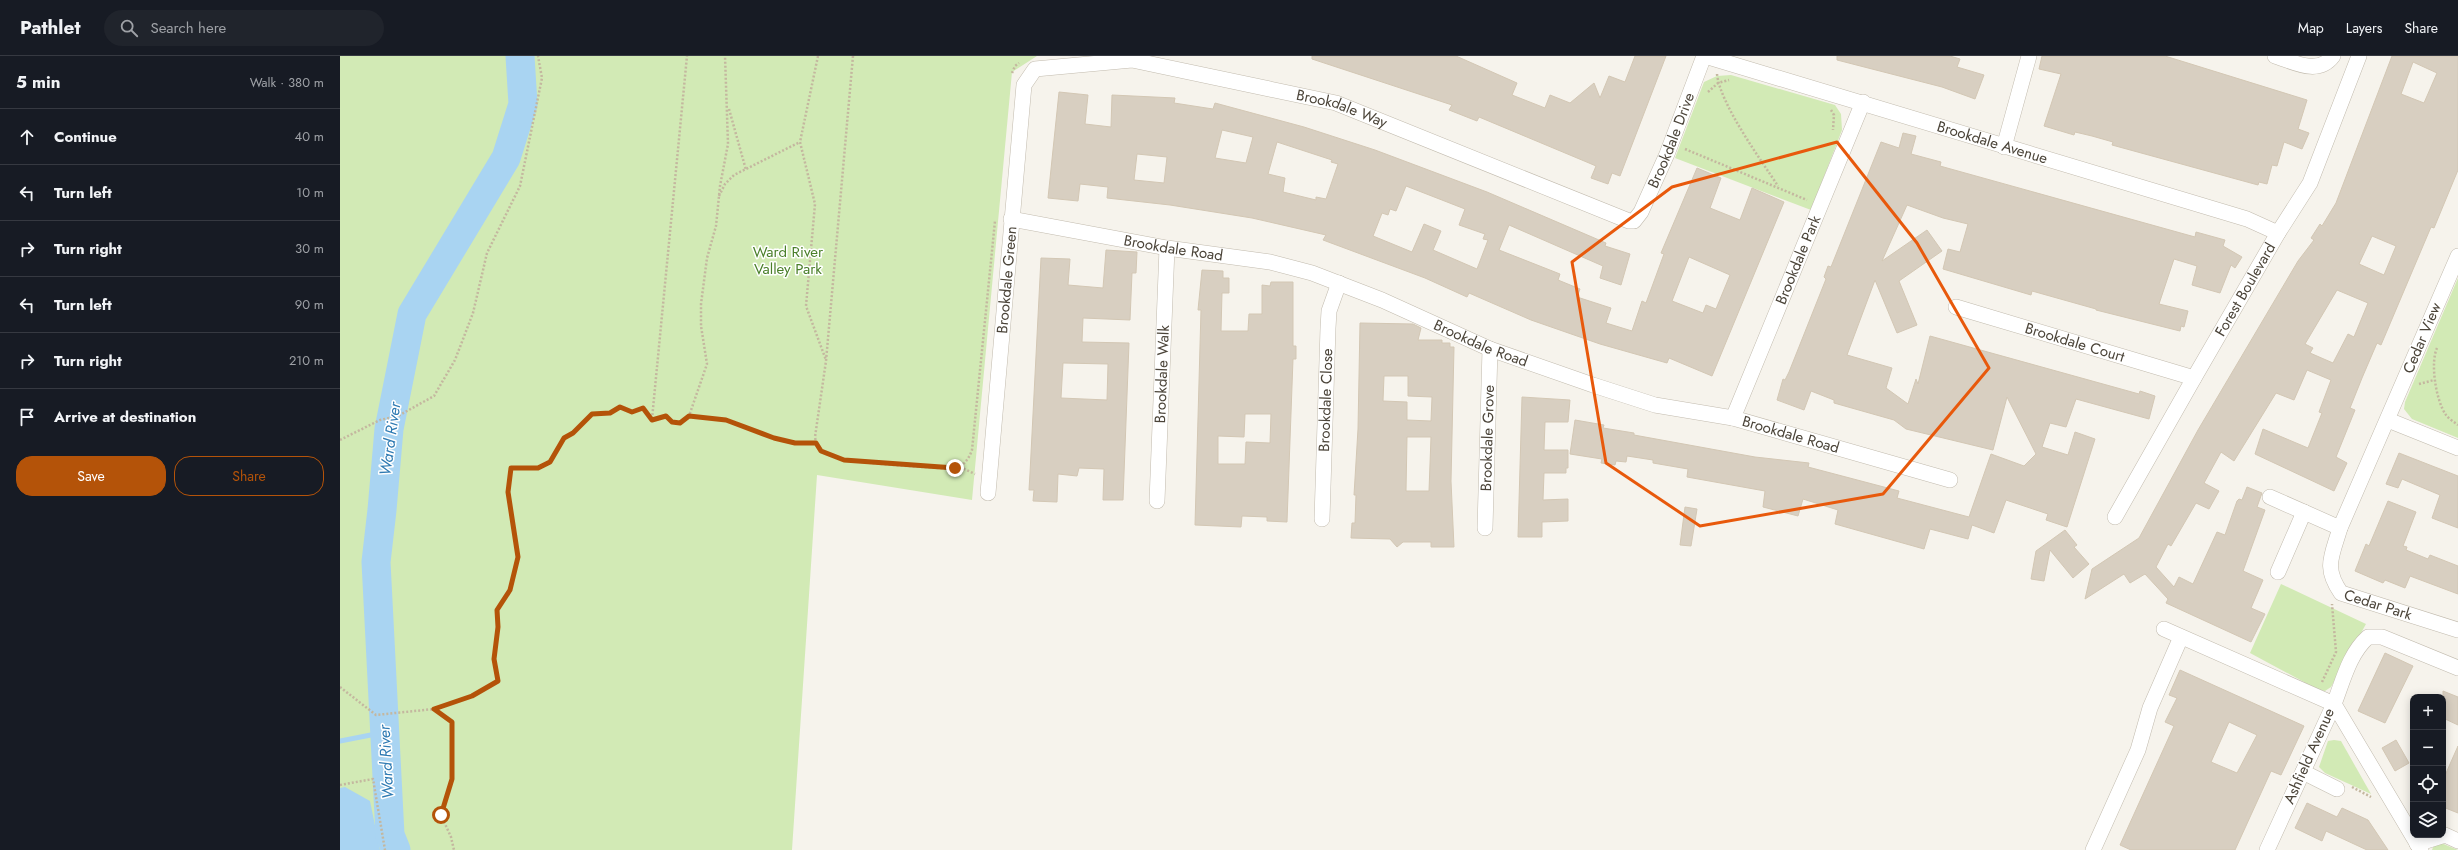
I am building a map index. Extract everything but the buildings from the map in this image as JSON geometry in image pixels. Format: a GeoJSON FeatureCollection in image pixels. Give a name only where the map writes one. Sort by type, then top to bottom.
{"type":"FeatureCollection","features":[{"type":"Feature","properties":{"kind":"street"},"geometry":{"type":"LineString","coordinates":[[2004,147],[2029,56]]}},
{"type":"Feature","properties":{"kind":"street"},"geometry":{"type":"LineString","coordinates":[[2275,56],[2313,68],[2321,66],[2333,56]]}},
{"type":"Feature","properties":{"kind":"street","name":"Forest Boulevard"},"geometry":{"type":"LineString","coordinates":[[2115,517],[2278,233],[2310,183],[2359,56]]}},
{"type":"Feature","properties":{"kind":"street","name":"Brookdale Avenue"},"geometry":{"type":"LineString","coordinates":[[1708,57],[1863,102],[2004,147],[2247,219],[2278,233]]}},
{"type":"Feature","properties":{"kind":"street","name":"Brookdale Drive"},"geometry":{"type":"LineString","coordinates":[[1634,221],[1641,212],[1708,57]]}},
{"type":"Feature","properties":{"kind":"street","name":"Brookdale Way"},"geometry":{"type":"LineString","coordinates":[[1029,64],[1132,60],[1336,103],[1623,220],[1634,221]]}},
{"type":"Feature","properties":{"kind":"street","name":"Brookdale Green"},"geometry":{"type":"LineString","coordinates":[[988,493],[1011,219],[1024,85],[1029,64]]}},
{"type":"Feature","properties":{"kind":"street","name":"Brookdale Park"},"geometry":{"type":"LineString","coordinates":[[1733,418],[1863,102]]}},
{"type":"Feature","properties":{"kind":"street","name":"Brookdale Road"},"geometry":{"type":"LineString","coordinates":[[1011,219],[1167,248],[1270,262],[1312,273],[1339,283],[1490,349],[1655,405],[1733,418],[1950,480]]}},
{"type":"Feature","properties":{"kind":"street","name":"Brookdale Walk"},"geometry":{"type":"LineString","coordinates":[[1157,501],[1167,248]]}},
{"type":"Feature","properties":{"kind":"street","name":"Cedar View"},"geometry":{"type":"LineString","coordinates":[[2340,528],[2458,256]]}},
{"type":"Feature","properties":{"kind":"street","name":"Brookdale Close"},"geometry":{"type":"LineString","coordinates":[[1322,519],[1329,311],[1339,283]]}},
{"type":"Feature","properties":{"kind":"street","name":"Brookdale Court"},"geometry":{"type":"LineString","coordinates":[[1956,307],[2194,378]]}},
{"type":"Feature","properties":{"kind":"street","name":"Brookdale Grove"},"geometry":{"type":"LineString","coordinates":[[1485,528],[1490,349]]}},
{"type":"Feature","properties":{"kind":"street"},"geometry":{"type":"LineString","coordinates":[[2388,420],[2458,448]]}},
{"type":"Feature","properties":{"kind":"street"},"geometry":{"type":"LineString","coordinates":[[2270,498],[2340,528]]}},
{"type":"Feature","properties":{"kind":"street"},"geometry":{"type":"LineString","coordinates":[[2278,572],[2304,512]]}},
{"type":"Feature","properties":{"kind":"street","name":"Cedar Park"},"geometry":{"type":"LineString","coordinates":[[2340,528],[2329,568],[2341,593],[2458,630]]}},
{"type":"Feature","properties":{"kind":"street","name":"Ashfield Avenue"},"geometry":{"type":"LineString","coordinates":[[2164,629],[2337,698],[2267,850]]}},
{"type":"Feature","properties":{"kind":"street"},"geometry":{"type":"LineString","coordinates":[[2458,668],[2382,636],[2368,637],[2360,644],[2337,698],[2390,797],[2419,847],[2445,834],[2458,840]]}},
{"type":"Feature","properties":{"kind":"street"},"geometry":{"type":"LineString","coordinates":[[2093,850],[2138,750],[2150,708],[2181,637]]}},
{"type":"Feature","properties":{"kind":"street"},"geometry":{"type":"LineString","coordinates":[[2303,772],[2337,789]]}},
{"type":"Feature","properties":{"kind":"path"},"geometry":{"type":"LineString","coordinates":[[340,440],[380,420],[398,416],[434,396],[455,360],[472,313],[487,253],[520,186],[542,78],[538,56]]}},
{"type":"Feature","properties":{"kind":"path"},"geometry":{"type":"LineString","coordinates":[[652,420],[687,56]]}},
{"type":"Feature","properties":{"kind":"path"},"geometry":{"type":"LineString","coordinates":[[652,420],[666,416],[672,422],[680,423],[689,416],[707,364],[701,326],[701,304],[707,258],[716,226],[718,198],[728,144],[728,104],[725,56]]}},
{"type":"Feature","properties":{"kind":"path"},"geometry":{"type":"LineString","coordinates":[[818,56],[800,142],[815,204],[806,306],[826,361]]}},
{"type":"Feature","properties":{"kind":"path"},"geometry":{"type":"LineString","coordinates":[[853,56],[826,361],[816,443],[821,451],[844,460],[950,468],[960,467],[965,462],[972,450],[996,215]]}},
{"type":"Feature","properties":{"kind":"path"},"geometry":{"type":"LineString","coordinates":[[1708,57],[1718,83],[1752,146],[1779,187]]}},
{"type":"Feature","properties":{"kind":"path"},"geometry":{"type":"LineString","coordinates":[[1011,76],[1015,66],[1029,64]]}},
{"type":"Feature","properties":{"kind":"path"},"geometry":{"type":"LineString","coordinates":[[1705,97],[1711,87],[1718,83],[1728,80],[1734,81]]}},
{"type":"Feature","properties":{"kind":"path"},"geometry":{"type":"LineString","coordinates":[[728,104],[746,170]]}},
{"type":"Feature","properties":{"kind":"path"},"geometry":{"type":"LineString","coordinates":[[1829,107],[1834,115],[1831,134]]}},
{"type":"Feature","properties":{"kind":"path"},"geometry":{"type":"LineString","coordinates":[[718,198],[725,184],[734,175],[800,142]]}},
{"type":"Feature","properties":{"kind":"path"},"geometry":{"type":"LineString","coordinates":[[1686,143],[1684,149],[1806,198],[1818,213]]}},
{"type":"Feature","properties":{"kind":"path"},"geometry":{"type":"LineString","coordinates":[[2438,345],[2433,366],[2434,380],[2446,415],[2458,425]]}},
{"type":"Feature","properties":{"kind":"path"},"geometry":{"type":"LineString","coordinates":[[340,687],[376,715],[407,713],[434,709],[472,696],[498,681],[494,659],[498,627],[497,610],[510,590],[518,557],[508,492],[511,468],[538,468],[550,462],[564,438],[573,433],[592,414],[610,413],[620,407],[632,412],[643,408],[652,420]]}},
{"type":"Feature","properties":{"kind":"path"},"geometry":{"type":"LineString","coordinates":[[689,416],[726,420],[774,438],[795,443],[816,443]]}},
{"type":"Feature","properties":{"kind":"path"},"geometry":{"type":"LineString","coordinates":[[2337,587],[2329,592],[2334,613],[2336,652],[2322,683],[2337,698]]}},
{"type":"Feature","properties":{"kind":"path"},"geometry":{"type":"LineString","coordinates":[[434,709],[452,722],[452,779],[441,815],[451,837],[454,850]]}},
{"type":"Feature","properties":{"kind":"path"},"geometry":{"type":"LineString","coordinates":[[340,784],[373,778],[384,850]]}},
{"type":"Feature","properties":{"kind":"path"},"geometry":{"type":"LineString","coordinates":[[2337,789],[2341,782],[2381,802],[2390,797]]}},
{"type":"Feature","properties":{"kind":"highlighted area"},"geometry":{"type":"Polygon","coordinates":[[[1837,142],[1917,243],[1989,368],[1883,494],[1700,526],[1606,463],[1572,262],[1672,187],[1837,142]]]}},
{"type":"Feature","properties":{"kind":"green space","name":"Ward River Valley Park"},"geometry":{"type":"Polygon","coordinates":[[[340,56],[1037,56],[1012,72],[972,500],[817,475],[792,850],[340,850],[340,56]]]}},
{"type":"Feature","properties":{"kind":"green space"},"geometry":{"type":"Polygon","coordinates":[[[1731,75],[1835,105],[1841,114],[1842,130],[1811,210],[1675,158],[1704,82],[1717,76],[1731,75]]]}},
{"type":"Feature","properties":{"kind":"green space"},"geometry":{"type":"Polygon","coordinates":[[[2458,278],[2458,438],[2412,419],[2404,409],[2405,402],[2458,278]]]}},
{"type":"Feature","properties":{"kind":"green space"},"geometry":{"type":"Polygon","coordinates":[[[2281,584],[2366,624],[2331,687],[2325,691],[2307,688],[2304,682],[2250,653],[2281,584]]]}},
{"type":"Feature","properties":{"kind":"green space"},"geometry":{"type":"Polygon","coordinates":[[[2328,741],[2341,741],[2371,794],[2325,773],[2319,767],[2328,741]]]}},
{"type":"Feature","properties":{"kind":"green space"},"geometry":{"type":"Polygon","coordinates":[[[2441,843],[2458,850],[2432,850],[2434,845],[2441,843]]]}},
{"type":"Feature","properties":{"kind":"water"},"geometry":{"type":"Polygon","coordinates":[[[345,787],[370,801],[380,850],[340,850],[340,788],[345,787]]]}},
{"type":"Feature","properties":{"kind":"waterway","name":"Ward River"},"geometry":{"type":"LineString","coordinates":[[396,850],[390,835],[376,562],[389,429],[412,314],[506,158],[523,104],[520,56]]}},
{"type":"Feature","properties":{"kind":"waterway"},"geometry":{"type":"LineString","coordinates":[[340,741],[386,732]]}},
{"type":"Feature","properties":{"kind":"route"},"geometry":{"type":"LineString","coordinates":[[441,815],[452,779],[452,722],[434,709],[461,701],[498,681],[494,659],[498,627],[497,610],[510,590],[518,557],[508,492],[511,468],[538,468],[550,462],[564,438],[573,433],[592,414],[610,413],[620,407],[632,412],[643,408],[652,420],[666,416],[672,422],[680,423],[686,420],[689,416],[708,420],[726,420],[748,426],[774,438],[795,443],[816,443],[821,451],[833,457],[844,460],[955,468]]}}]}
